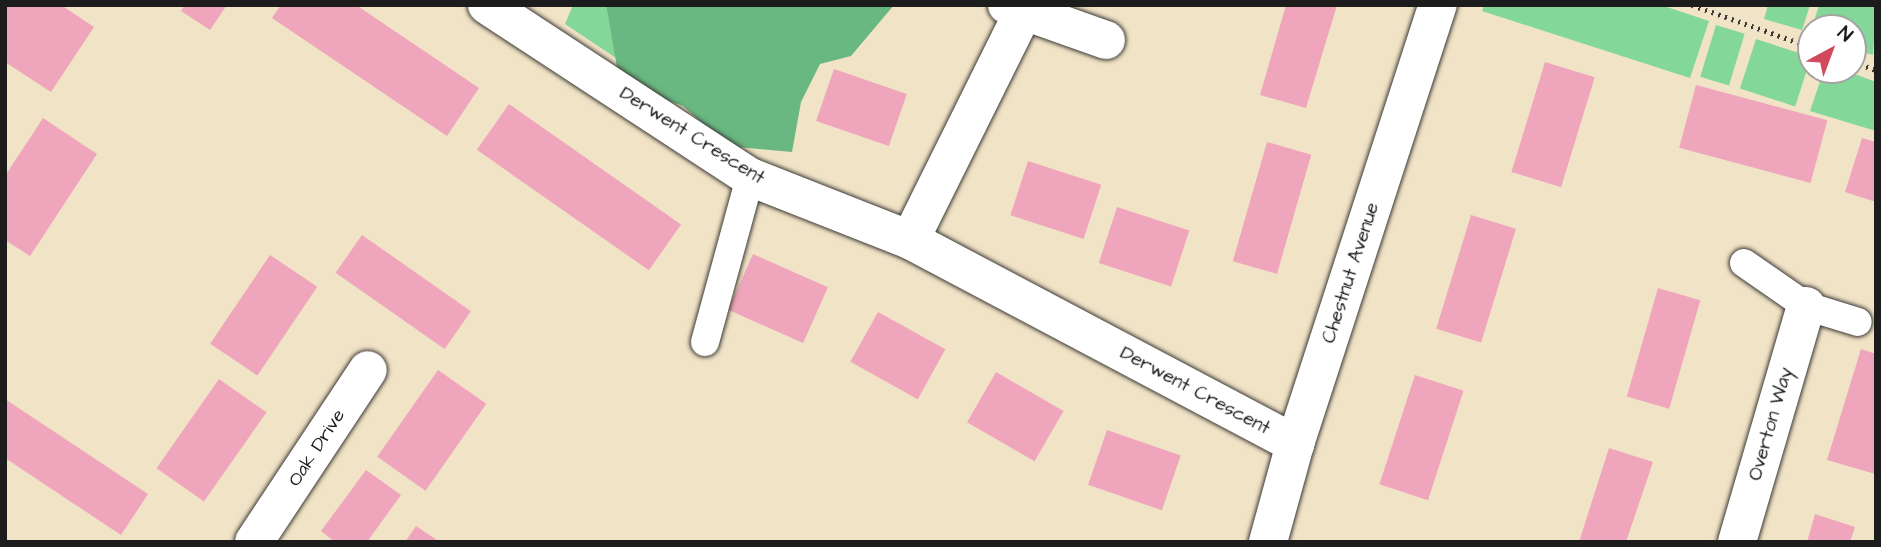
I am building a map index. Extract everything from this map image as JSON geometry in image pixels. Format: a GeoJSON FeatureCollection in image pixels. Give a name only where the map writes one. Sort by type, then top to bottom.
{"type":"FeatureCollection","features":[{"type":"Feature","properties":{"kind":"street","name":"Derwent Crescent"},"geometry":{"type":"LineString","coordinates":[[488,5],[750,177],[910,240],[1295,444]]}},
{"type":"Feature","properties":{"kind":"street","name":"Chestnut Avenue"},"geometry":{"type":"LineString","coordinates":[[1277,539],[1295,444],[1438,5]]}},
{"type":"Feature","properties":{"kind":"street"},"geometry":{"type":"LineString","coordinates":[[910,240],[1015,9],[1106,40]]}},
{"type":"Feature","properties":{"kind":"street","name":"Overton Way"},"geometry":{"type":"LineString","coordinates":[[1737,542],[1806,306]]}},
{"type":"Feature","properties":{"kind":"street","name":"Oak Drive"},"geometry":{"type":"LineString","coordinates":[[269,536],[368,370]]}},
{"type":"Feature","properties":{"kind":"lane"},"geometry":{"type":"LineString","coordinates":[[705,342],[750,177]]}},
{"type":"Feature","properties":{"kind":"lane"},"geometry":{"type":"LineString","coordinates":[[1744,263],[1806,306],[1858,323]]}},
{"type":"Feature","properties":{"kind":"path"},"geometry":{"type":"LineString","coordinates":[[1692,5],[1797,42]]}},
{"type":"Feature","properties":{"kind":"green space"},"geometry":{"type":"Polygon","coordinates":[[[573,5],[606,5],[616,58],[565,24],[573,5]]]}},
{"type":"Feature","properties":{"kind":"green space"},"geometry":{"type":"Polygon","coordinates":[[[606,5],[894,5],[851,56],[820,64],[801,102],[792,152],[728,146],[683,106],[635,88],[617,67],[606,5]]]}},
{"type":"Feature","properties":{"kind":"green space"},"geometry":{"type":"Polygon","coordinates":[[[1484,5],[1661,5],[1709,21],[1690,78],[1482,11],[1484,5]]]}},
{"type":"Feature","properties":{"kind":"green space"},"geometry":{"type":"Polygon","coordinates":[[[1768,5],[1810,5],[1807,14],[1797,14],[1797,29],[1764,19],[1768,5]]]}},
{"type":"Feature","properties":{"kind":"green space"},"geometry":{"type":"Polygon","coordinates":[[[1819,5],[1876,5],[1873,55],[1867,53],[1867,14],[1816,14],[1819,5]]]}},
{"type":"Feature","properties":{"kind":"green space"},"geometry":{"type":"Polygon","coordinates":[[[1716,25],[1745,34],[1729,85],[1700,77],[1716,25]]]}},
{"type":"Feature","properties":{"kind":"green space"},"geometry":{"type":"Polygon","coordinates":[[[1756,39],[1797,52],[1797,84],[1802,84],[1795,106],[1740,88],[1756,39]]]}},
{"type":"Feature","properties":{"kind":"green space"},"geometry":{"type":"Polygon","coordinates":[[[1867,79],[1876,82],[1876,131],[1810,111],[1819,84],[1867,84],[1867,79]]]}},
{"type":"Feature","properties":{"kind":"building"},"geometry":{"type":"Polygon","coordinates":[[[5,5],[61,5],[94,27],[51,92],[5,62],[5,5]]]}},
{"type":"Feature","properties":{"kind":"building"},"geometry":{"type":"Polygon","coordinates":[[[185,5],[227,5],[210,30],[181,11],[185,5]]]}},
{"type":"Feature","properties":{"kind":"building"},"geometry":{"type":"Polygon","coordinates":[[[281,5],[356,5],[479,88],[447,136],[272,18],[281,5]]]}},
{"type":"Feature","properties":{"kind":"building"},"geometry":{"type":"Polygon","coordinates":[[[1286,5],[1337,5],[1306,108],[1260,95],[1286,5]]]}},
{"type":"Feature","properties":{"kind":"building"},"geometry":{"type":"Polygon","coordinates":[[[1545,62],[1595,77],[1561,187],[1511,172],[1545,62]]]}},
{"type":"Feature","properties":{"kind":"building"},"geometry":{"type":"Polygon","coordinates":[[[834,69],[907,94],[889,146],[816,121],[834,69]]]}},
{"type":"Feature","properties":{"kind":"building"},"geometry":{"type":"Polygon","coordinates":[[[1696,85],[1827,120],[1811,183],[1679,148],[1696,85]]]}},
{"type":"Feature","properties":{"kind":"building"},"geometry":{"type":"Polygon","coordinates":[[[509,104],[681,224],[649,270],[477,150],[509,104]]]}},
{"type":"Feature","properties":{"kind":"building"},"geometry":{"type":"Polygon","coordinates":[[[43,118],[97,154],[30,256],[5,240],[5,176],[43,118]]]}},
{"type":"Feature","properties":{"kind":"building"},"geometry":{"type":"Polygon","coordinates":[[[1862,138],[1876,142],[1876,202],[1845,192],[1862,138]]]}},
{"type":"Feature","properties":{"kind":"building"},"geometry":{"type":"Polygon","coordinates":[[[1267,142],[1311,155],[1277,274],[1233,261],[1267,142]]]}},
{"type":"Feature","properties":{"kind":"building"},"geometry":{"type":"Polygon","coordinates":[[[1028,161],[1101,185],[1084,239],[1010,215],[1028,161]]]}},
{"type":"Feature","properties":{"kind":"building"},"geometry":{"type":"Polygon","coordinates":[[[1117,207],[1189,230],[1171,287],[1099,263],[1117,207]]]}},
{"type":"Feature","properties":{"kind":"building"},"geometry":{"type":"Polygon","coordinates":[[[1471,215],[1516,229],[1481,343],[1436,329],[1471,215]]]}},
{"type":"Feature","properties":{"kind":"building"},"geometry":{"type":"Polygon","coordinates":[[[362,235],[471,311],[445,349],[336,273],[362,235]]]}},
{"type":"Feature","properties":{"kind":"building"},"geometry":{"type":"Polygon","coordinates":[[[753,254],[828,287],[803,343],[728,310],[753,254]]]}},
{"type":"Feature","properties":{"kind":"building"},"geometry":{"type":"Polygon","coordinates":[[[270,255],[317,287],[257,376],[210,344],[270,255]]]}},
{"type":"Feature","properties":{"kind":"building"},"geometry":{"type":"Polygon","coordinates":[[[1658,288],[1700,300],[1669,409],[1627,397],[1658,288]]]}},
{"type":"Feature","properties":{"kind":"building"},"geometry":{"type":"Polygon","coordinates":[[[878,312],[945,349],[918,399],[850,362],[878,312]]]}},
{"type":"Feature","properties":{"kind":"building"},"geometry":{"type":"Polygon","coordinates":[[[1861,349],[1876,354],[1875,474],[1827,460],[1861,349]]]}},
{"type":"Feature","properties":{"kind":"building"},"geometry":{"type":"Polygon","coordinates":[[[438,370],[486,404],[426,491],[377,457],[438,370]]]}},
{"type":"Feature","properties":{"kind":"building"},"geometry":{"type":"Polygon","coordinates":[[[996,372],[1064,411],[1035,461],[967,422],[996,372]]]}},
{"type":"Feature","properties":{"kind":"building"},"geometry":{"type":"Polygon","coordinates":[[[1415,375],[1464,391],[1428,500],[1379,484],[1415,375]]]}},
{"type":"Feature","properties":{"kind":"building"},"geometry":{"type":"Polygon","coordinates":[[[219,379],[267,412],[204,502],[156,468],[219,379]]]}},
{"type":"Feature","properties":{"kind":"building"},"geometry":{"type":"Polygon","coordinates":[[[5,399],[148,494],[121,535],[5,458],[5,399]]]}},
{"type":"Feature","properties":{"kind":"building"},"geometry":{"type":"Polygon","coordinates":[[[1107,430],[1181,455],[1162,510],[1088,485],[1107,430]]]}},
{"type":"Feature","properties":{"kind":"building"},"geometry":{"type":"Polygon","coordinates":[[[1609,448],[1653,462],[1626,542],[1579,542],[1609,448]]]}},
{"type":"Feature","properties":{"kind":"building"},"geometry":{"type":"Polygon","coordinates":[[[366,470],[401,495],[367,542],[335,542],[321,531],[366,470]]]}},
{"type":"Feature","properties":{"kind":"building"},"geometry":{"type":"Polygon","coordinates":[[[1815,514],[1855,527],[1850,542],[1807,542],[1815,514]]]}},
{"type":"Feature","properties":{"kind":"building"},"geometry":{"type":"Polygon","coordinates":[[[416,526],[440,542],[405,542],[416,526]]]}}]}
